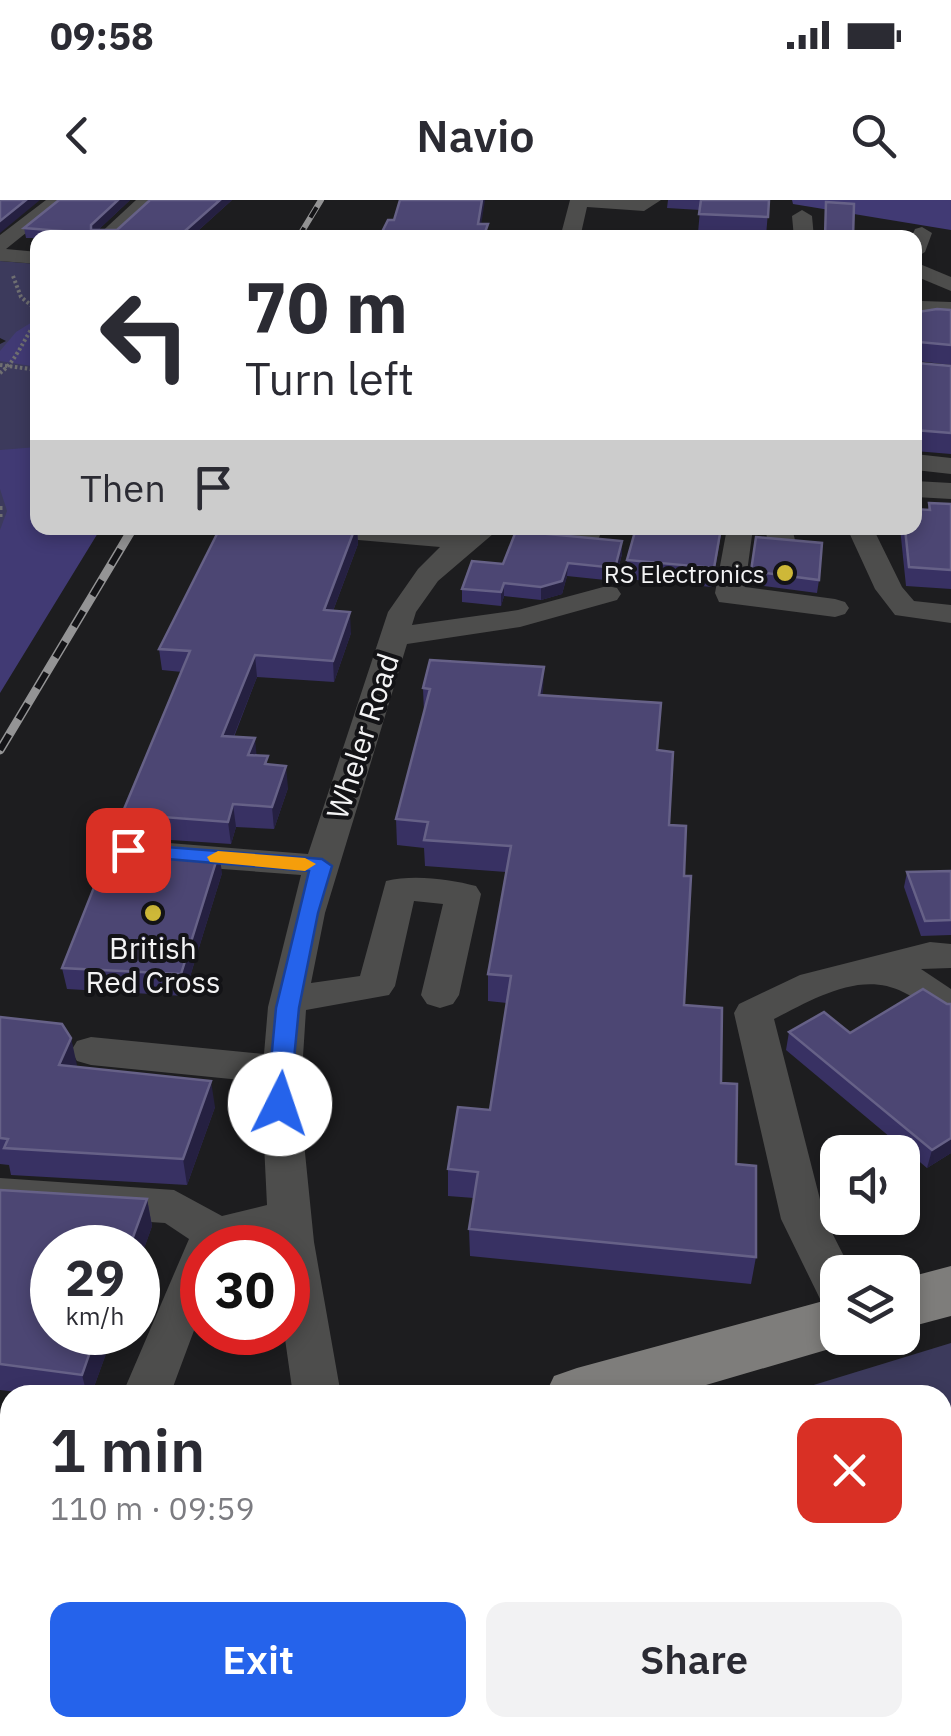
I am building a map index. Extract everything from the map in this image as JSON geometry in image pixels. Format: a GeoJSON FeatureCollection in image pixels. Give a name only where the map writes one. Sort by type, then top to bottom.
{"type":"FeatureCollection","features":[{"type":"Feature","properties":{"kind":"main road"},"geometry":{"type":"LineString","coordinates":[[920,1299],[951,1291]]}},
{"type":"Feature","properties":{"kind":"main road"},"geometry":{"type":"LineString","coordinates":[[613,1385],[820,1327]]}},
{"type":"Feature","properties":{"kind":"street"},"geometry":{"type":"LineString","coordinates":[[0,245],[58,200]]}},
{"type":"Feature","properties":{"kind":"street"},"geometry":{"type":"LineString","coordinates":[[113,230],[147,200]]}},
{"type":"Feature","properties":{"kind":"street"},"geometry":{"type":"LineString","coordinates":[[572,230],[579,201],[644,204],[652,200]]}},
{"type":"Feature","properties":{"kind":"street"},"geometry":{"type":"LineString","coordinates":[[802,216],[803,230]]}},
{"type":"Feature","properties":{"kind":"street"},"geometry":{"type":"LineString","coordinates":[[922,271],[947,283]]}},
{"type":"Feature","properties":{"kind":"street"},"geometry":{"type":"LineString","coordinates":[[922,288],[947,283]]}},
{"type":"Feature","properties":{"kind":"street"},"geometry":{"type":"LineString","coordinates":[[922,322],[922,306],[951,308]]}},
{"type":"Feature","properties":{"kind":"street"},"geometry":{"type":"LineString","coordinates":[[922,463],[951,466]]}},
{"type":"Feature","properties":{"kind":"street"},"geometry":{"type":"LineString","coordinates":[[922,489],[951,491]]}},
{"type":"Feature","properties":{"kind":"street","name":"Wheler Road"},"geometry":{"type":"LineString","coordinates":[[316,1385],[289,1220],[280,1104],[289,1000],[307,913],[402,612],[422,578],[479,535]]}},
{"type":"Feature","properties":{"kind":"street"},"geometry":{"type":"LineString","coordinates":[[533,535],[585,540],[587,535]]}},
{"type":"Feature","properties":{"kind":"street"},"geometry":{"type":"LineString","coordinates":[[738,535],[729,594],[835,608]]}},
{"type":"Feature","properties":{"kind":"street"},"geometry":{"type":"LineString","coordinates":[[863,535],[889,589],[905,609],[951,614]]}},
{"type":"Feature","properties":{"kind":"street"},"geometry":{"type":"LineString","coordinates":[[394,637],[520,618],[607,594]]}},
{"type":"Feature","properties":{"kind":"street"},"geometry":{"type":"LineString","coordinates":[[128,850],[322,866]]}},
{"type":"Feature","properties":{"kind":"street"},"geometry":{"type":"LineString","coordinates":[[289,1000],[376,986],[399,889],[462,894],[440,995]]}},
{"type":"Feature","properties":{"kind":"street"},"geometry":{"type":"LineString","coordinates":[[386,944],[450,949]]}},
{"type":"Feature","properties":{"kind":"street"},"geometry":{"type":"LineString","coordinates":[[821,1255],[803,1218],[752,1013],[813,984],[930,954],[951,956]]}},
{"type":"Feature","properties":{"kind":"street"},"geometry":{"type":"LineString","coordinates":[[858,972],[912,979],[951,1008]]}},
{"type":"Feature","properties":{"kind":"street"},"geometry":{"type":"LineString","coordinates":[[91,1051],[282,1070]]}},
{"type":"Feature","properties":{"kind":"street"},"geometry":{"type":"LineString","coordinates":[[0,1195],[174,1207],[190,1225]]}},
{"type":"Feature","properties":{"kind":"street"},"geometry":{"type":"LineString","coordinates":[[253,1225],[289,1220]]}},
{"type":"Feature","properties":{"kind":"street"},"geometry":{"type":"LineString","coordinates":[[150,1385],[180,1313]]}},
{"type":"Feature","properties":{"kind":"path"},"geometry":{"type":"LineString","coordinates":[[20,256],[13,272],[14,281],[30,304]]}},
{"type":"Feature","properties":{"kind":"path"},"geometry":{"type":"LineString","coordinates":[[0,373],[12,365],[30,330]]}},
{"type":"Feature","properties":{"kind":"path"},"geometry":{"type":"LineString","coordinates":[[0,365],[30,368]]}},
{"type":"Feature","properties":{"kind":"path"},"geometry":{"type":"LineString","coordinates":[[0,506],[0,516]]}},
{"type":"Feature","properties":{"kind":"shaded area"},"geometry":{"type":"Polygon","coordinates":[[[792,200],[951,200],[951,230],[793,204],[792,200]]]}},
{"type":"Feature","properties":{"kind":"shaded area"},"geometry":{"type":"Polygon","coordinates":[[[0,261],[30,263],[30,535],[36,535],[0,684],[0,344],[6,341],[0,338],[0,261]]]}},
{"type":"Feature","properties":{"kind":"shaded area"},"geometry":{"type":"Polygon","coordinates":[[[30,323],[30,366],[0,361],[0,351],[16,332],[30,323]]]}},
{"type":"Feature","properties":{"kind":"shaded area"},"geometry":{"type":"Polygon","coordinates":[[[30,448],[30,535],[97,535],[0,693],[0,530],[7,511],[0,489],[0,450],[30,448]]]}},
{"type":"Feature","properties":{"kind":"shaded area"},"geometry":{"type":"Polygon","coordinates":[[[951,1343],[951,1385],[814,1385],[951,1343]]]}},
{"type":"Feature","properties":{"kind":"building"},"geometry":{"type":"Polygon","coordinates":[[[0,200],[26,200],[0,221],[0,200]]]}},
{"type":"Feature","properties":{"kind":"building"},"geometry":{"type":"Polygon","coordinates":[[[59,200],[118,200],[91,225],[91,230],[24,228],[59,200]]]}},
{"type":"Feature","properties":{"kind":"building"},"geometry":{"type":"Polygon","coordinates":[[[150,200],[220,200],[186,230],[117,230],[150,200]]]}},
{"type":"Feature","properties":{"kind":"building"},"geometry":{"type":"Polygon","coordinates":[[[400,200],[482,200],[478,224],[488,224],[486,230],[383,230],[388,220],[394,220],[400,200]]]}},
{"type":"Feature","properties":{"kind":"building"},"geometry":{"type":"Polygon","coordinates":[[[701,200],[769,200],[768,217],[699,214],[701,200]]]}},
{"type":"Feature","properties":{"kind":"building"},"geometry":{"type":"Polygon","coordinates":[[[826,202],[854,204],[853,230],[825,230],[826,202]]]}},
{"type":"Feature","properties":{"kind":"building"},"geometry":{"type":"Polygon","coordinates":[[[951,310],[951,345],[922,342],[922,311],[951,310]]]}},
{"type":"Feature","properties":{"kind":"building"},"geometry":{"type":"Polygon","coordinates":[[[922,363],[951,366],[951,433],[922,431],[922,363]]]}},
{"type":"Feature","properties":{"kind":"building"},"geometry":{"type":"Polygon","coordinates":[[[929,503],[951,504],[951,570],[909,567],[906,535],[922,535],[922,509],[930,510],[929,503]]]}},
{"type":"Feature","properties":{"kind":"building"},"geometry":{"type":"Polygon","coordinates":[[[216,535],[352,535],[324,610],[350,612],[333,661],[255,655],[222,736],[255,738],[248,755],[268,756],[265,764],[286,766],[272,807],[233,804],[228,822],[122,814],[190,651],[159,649],[216,535]]]}},
{"type":"Feature","properties":{"kind":"building"},"geometry":{"type":"Polygon","coordinates":[[[514,535],[622,541],[615,568],[568,563],[562,581],[541,587],[504,583],[501,592],[462,589],[472,561],[503,564],[514,535]]]}},
{"type":"Feature","properties":{"kind":"building"},"geometry":{"type":"Polygon","coordinates":[[[634,535],[720,535],[714,568],[627,560],[634,535]]]}},
{"type":"Feature","properties":{"kind":"building"},"geometry":{"type":"Polygon","coordinates":[[[756,537],[822,543],[819,580],[751,571],[756,537]]]}},
{"type":"Feature","properties":{"kind":"building"},"geometry":{"type":"Polygon","coordinates":[[[430,660],[544,667],[539,695],[661,703],[657,750],[673,752],[669,825],[686,826],[684,876],[691,876],[684,1005],[722,1008],[721,1083],[737,1084],[736,1164],[756,1166],[756,1257],[469,1229],[478,1172],[448,1169],[458,1107],[490,1110],[511,976],[488,974],[511,846],[424,840],[428,822],[396,819],[430,689],[423,688],[430,660]]]}},
{"type":"Feature","properties":{"kind":"building","name":"British Red Cross"},"geometry":{"type":"Polygon","coordinates":[[[112,842],[219,852],[181,974],[62,968],[112,842]]]}},
{"type":"Feature","properties":{"kind":"building"},"geometry":{"type":"Polygon","coordinates":[[[951,871],[951,920],[925,921],[907,872],[951,871]]]}},
{"type":"Feature","properties":{"kind":"building"},"geometry":{"type":"Polygon","coordinates":[[[923,989],[951,1004],[951,1138],[932,1150],[920,1140],[920,1135],[914,1135],[789,1032],[824,1012],[850,1033],[923,989]]]}},
{"type":"Feature","properties":{"kind":"building"},"geometry":{"type":"Polygon","coordinates":[[[0,1017],[62,1024],[71,1038],[59,1065],[211,1081],[183,1159],[4,1148],[8,1139],[0,1138],[0,1017]]]}},
{"type":"Feature","properties":{"kind":"building"},"geometry":{"type":"Polygon","coordinates":[[[0,1190],[147,1199],[137,1225],[30,1225],[30,1355],[89,1355],[82,1375],[0,1364],[0,1190]]]}},
{"type":"Feature","properties":{"kind":"railway"},"geometry":{"type":"LineString","coordinates":[[303,230],[321,200]]}},
{"type":"Feature","properties":{"kind":"railway"},"geometry":{"type":"LineString","coordinates":[[0,750],[129,535]]}},
{"type":"Feature","properties":{"kind":"slow traffic"},"geometry":{"type":"LineString","coordinates":[[218,857],[305,864]]}},
{"type":"Feature","properties":{"kind":"place","name":"RS Electronics"},"geometry":{"type":"Point","coordinates":[785,573]}},
{"type":"Feature","properties":{"kind":"place","name":"British Red Cross"},"geometry":{"type":"Point","coordinates":[153,913]}},
{"type":"Feature","properties":{"kind":"route"},"geometry":{"type":"LineString","coordinates":[[128,850],[322,866],[307,913],[287,1008],[280,1104]]}}]}
